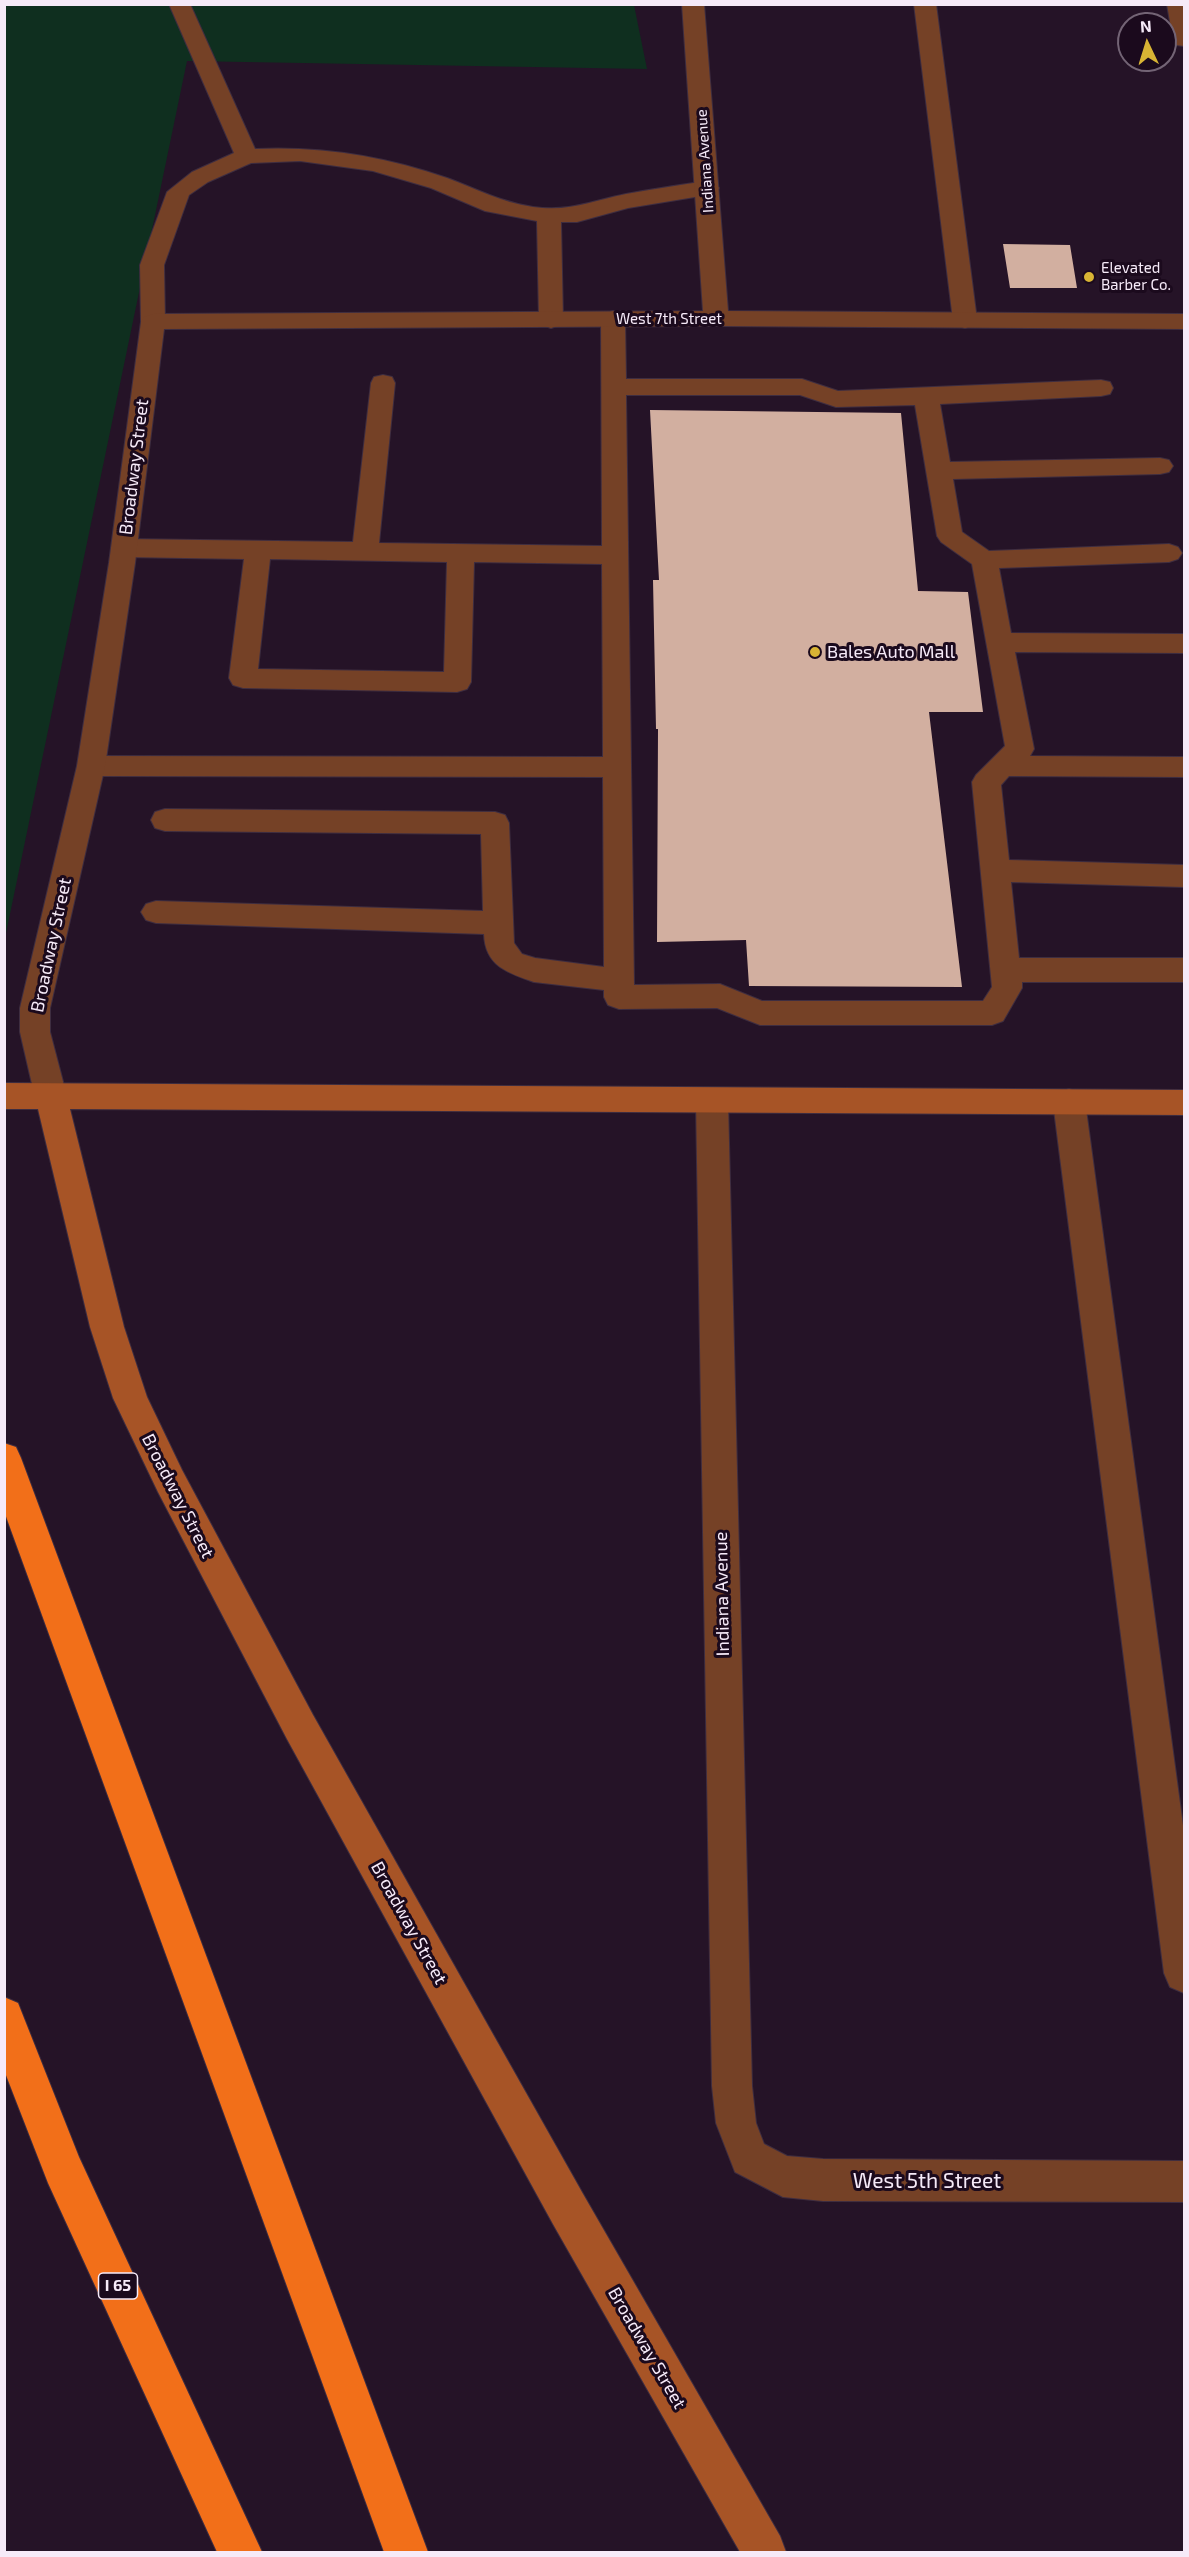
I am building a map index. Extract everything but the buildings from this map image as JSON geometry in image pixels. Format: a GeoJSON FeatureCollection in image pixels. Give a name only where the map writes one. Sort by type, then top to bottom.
{"type":"FeatureCollection","features":[{"type":"Feature","properties":{"kind":"highway"},"geometry":{"type":"LineString","coordinates":[[4,1458],[406,2553]]}},
{"type":"Feature","properties":{"kind":"highway","name":"I 65"},"geometry":{"type":"LineString","coordinates":[[4,2017],[63,2168],[240,2553]]}},
{"type":"Feature","properties":{"kind":"street"},"geometry":{"type":"LineString","coordinates":[[179,4],[247,156],[300,154],[376,164],[440,183],[494,206],[536,214],[577,215],[626,201],[706,188]]}},
{"type":"Feature","properties":{"kind":"street","name":"Indiana Avenue"},"geometry":{"type":"LineString","coordinates":[[693,4],[716,318]]}},
{"type":"Feature","properties":{"kind":"street"},"geometry":{"type":"LineString","coordinates":[[925,4],[965,320]]}},
{"type":"Feature","properties":{"kind":"street"},"geometry":{"type":"LineString","coordinates":[[1178,4],[1185,40]]}},
{"type":"Feature","properties":{"kind":"street","name":"Broadway Street"},"geometry":{"type":"LineString","coordinates":[[247,156],[200,177],[179,192],[152,265],[153,322],[124,548],[91,766],[35,1008],[36,1032],[93,1276],[113,1347],[130,1398],[179,1501],[300,1727],[405,1916],[568,2209],[764,2553]]}},
{"type":"Feature","properties":{"kind":"street"},"geometry":{"type":"LineString","coordinates":[[549,214],[551,320]]}},
{"type":"Feature","properties":{"kind":"street","name":"West 7th Street"},"geometry":{"type":"LineString","coordinates":[[153,322],[716,318],[1185,322]]}},
{"type":"Feature","properties":{"kind":"street"},"geometry":{"type":"LineString","coordinates":[[613,319],[619,997],[720,996],[760,1013],[992,1013],[1007,988],[986,782],[1020,749],[984,560]]}},
{"type":"Feature","properties":{"kind":"street"},"geometry":{"type":"LineString","coordinates":[[364,551],[383,383]]}},
{"type":"Feature","properties":{"kind":"street"},"geometry":{"type":"LineString","coordinates":[[614,387],[802,387],[836,399],[1101,388]]}},
{"type":"Feature","properties":{"kind":"street"},"geometry":{"type":"LineString","coordinates":[[926,397],[950,536],[984,560],[1169,553]]}},
{"type":"Feature","properties":{"kind":"street"},"geometry":{"type":"LineString","coordinates":[[939,471],[1160,466]]}},
{"type":"Feature","properties":{"kind":"street"},"geometry":{"type":"LineString","coordinates":[[124,548],[615,555]]}},
{"type":"Feature","properties":{"kind":"street"},"geometry":{"type":"LineString","coordinates":[[258,550],[243,678],[457,682],[461,553]]}},
{"type":"Feature","properties":{"kind":"street"},"geometry":{"type":"LineString","coordinates":[[999,642],[1185,643]]}},
{"type":"Feature","properties":{"kind":"street"},"geometry":{"type":"LineString","coordinates":[[91,766],[618,767]]}},
{"type":"Feature","properties":{"kind":"street"},"geometry":{"type":"LineString","coordinates":[[1002,766],[1185,767]]}},
{"type":"Feature","properties":{"kind":"street"},"geometry":{"type":"LineString","coordinates":[[165,820],[495,823],[499,945],[511,962],[534,970],[618,980]]}},
{"type":"Feature","properties":{"kind":"street"},"geometry":{"type":"LineString","coordinates":[[995,871],[1185,876]]}},
{"type":"Feature","properties":{"kind":"street"},"geometry":{"type":"LineString","coordinates":[[156,912],[498,923]]}},
{"type":"Feature","properties":{"kind":"street"},"geometry":{"type":"LineString","coordinates":[[1005,970],[1185,970]]}},
{"type":"Feature","properties":{"kind":"street"},"geometry":{"type":"LineString","coordinates":[[4,1096],[1185,1102]]}},
{"type":"Feature","properties":{"kind":"street","name":"Indiana Avenue"},"geometry":{"type":"LineString","coordinates":[[712,1101],[732,2086]]}},
{"type":"Feature","properties":{"kind":"street"},"geometry":{"type":"LineString","coordinates":[[1069,1102],[1185,1973]]}},
{"type":"Feature","properties":{"kind":"street","name":"West 5th Street"},"geometry":{"type":"LineString","coordinates":[[732,2086],[736,2123],[749,2158],[783,2176],[823,2180],[1185,2182]]}},
{"type":"Feature","properties":{"kind":"green space"},"geometry":{"type":"Polygon","coordinates":[[[5,5],[634,5],[647,69],[187,61],[5,938],[5,5]]]}},
{"type":"Feature","properties":{"kind":"place","name":"Elevated Barber Co."},"geometry":{"type":"Point","coordinates":[1089,277]}},
{"type":"Feature","properties":{"kind":"place","name":"Bales Auto Mall"},"geometry":{"type":"Point","coordinates":[815,652]}}]}
